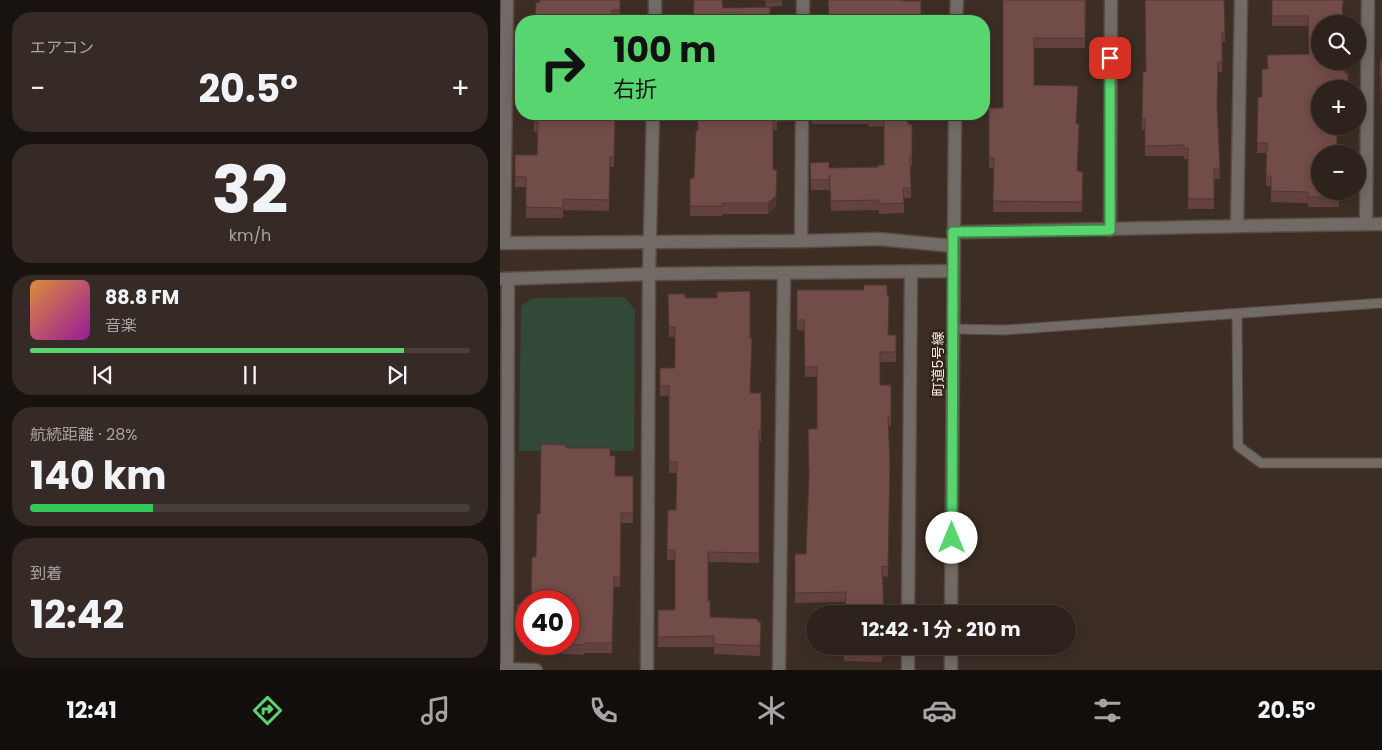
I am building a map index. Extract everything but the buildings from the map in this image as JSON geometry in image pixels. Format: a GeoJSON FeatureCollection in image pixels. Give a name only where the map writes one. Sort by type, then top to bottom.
{"type":"FeatureCollection","features":[{"type":"Feature","properties":{"kind":"street"},"geometry":{"type":"LineString","coordinates":[[507,0],[502,243],[801,242],[879,239],[953,246]]}},
{"type":"Feature","properties":{"kind":"street"},"geometry":{"type":"LineString","coordinates":[[655,0],[655,15]]}},
{"type":"Feature","properties":{"kind":"street"},"geometry":{"type":"LineString","coordinates":[[803,15],[804,0]]}},
{"type":"Feature","properties":{"kind":"street"},"geometry":{"type":"LineString","coordinates":[[956,0],[956,15]]}},
{"type":"Feature","properties":{"kind":"street"},"geometry":{"type":"LineString","coordinates":[[1110,230],[1111,0]]}},
{"type":"Feature","properties":{"kind":"street"},"geometry":{"type":"LineString","coordinates":[[1237,226],[1241,0]]}},
{"type":"Feature","properties":{"kind":"street"},"geometry":{"type":"LineString","coordinates":[[1366,224],[1368,0]]}},
{"type":"Feature","properties":{"kind":"street"},"geometry":{"type":"LineString","coordinates":[[646,670],[649,274],[653,120]]}},
{"type":"Feature","properties":{"kind":"street"},"geometry":{"type":"LineString","coordinates":[[801,242],[802,120]]}},
{"type":"Feature","properties":{"kind":"street","name":"町道5号線"},"geometry":{"type":"LineString","coordinates":[[952,605],[955,120]]}},
{"type":"Feature","properties":{"kind":"street"},"geometry":{"type":"LineString","coordinates":[[953,232],[1382,224]]}},
{"type":"Feature","properties":{"kind":"street"},"geometry":{"type":"LineString","coordinates":[[908,605],[911,271]]}},
{"type":"Feature","properties":{"kind":"street"},"geometry":{"type":"LineString","coordinates":[[507,669],[504,279],[649,274],[953,271]]}},
{"type":"Feature","properties":{"kind":"street"},"geometry":{"type":"LineString","coordinates":[[779,670],[784,273]]}},
{"type":"Feature","properties":{"kind":"street"},"geometry":{"type":"LineString","coordinates":[[908,655],[908,670]]}},
{"type":"Feature","properties":{"kind":"street"},"geometry":{"type":"LineString","coordinates":[[951,655],[951,670]]}},
{"type":"Feature","properties":{"kind":"street"},"geometry":{"type":"LineString","coordinates":[[500,669],[536,670]]}},
{"type":"Feature","properties":{"kind":"lane"},"geometry":{"type":"LineString","coordinates":[[953,329],[1005,330],[1382,303]]}},
{"type":"Feature","properties":{"kind":"lane"},"geometry":{"type":"LineString","coordinates":[[1237,314],[1238,446],[1260,464],[1382,463]]}},
{"type":"Feature","properties":{"kind":"green space"},"geometry":{"type":"Polygon","coordinates":[[[624,297],[635,310],[634,451],[519,451],[521,306],[533,298],[624,297]]]}},
{"type":"Feature","properties":{"kind":"route"},"geometry":{"type":"LineString","coordinates":[[952,538],[953,232],[1110,230],[1110,58]]}}]}
